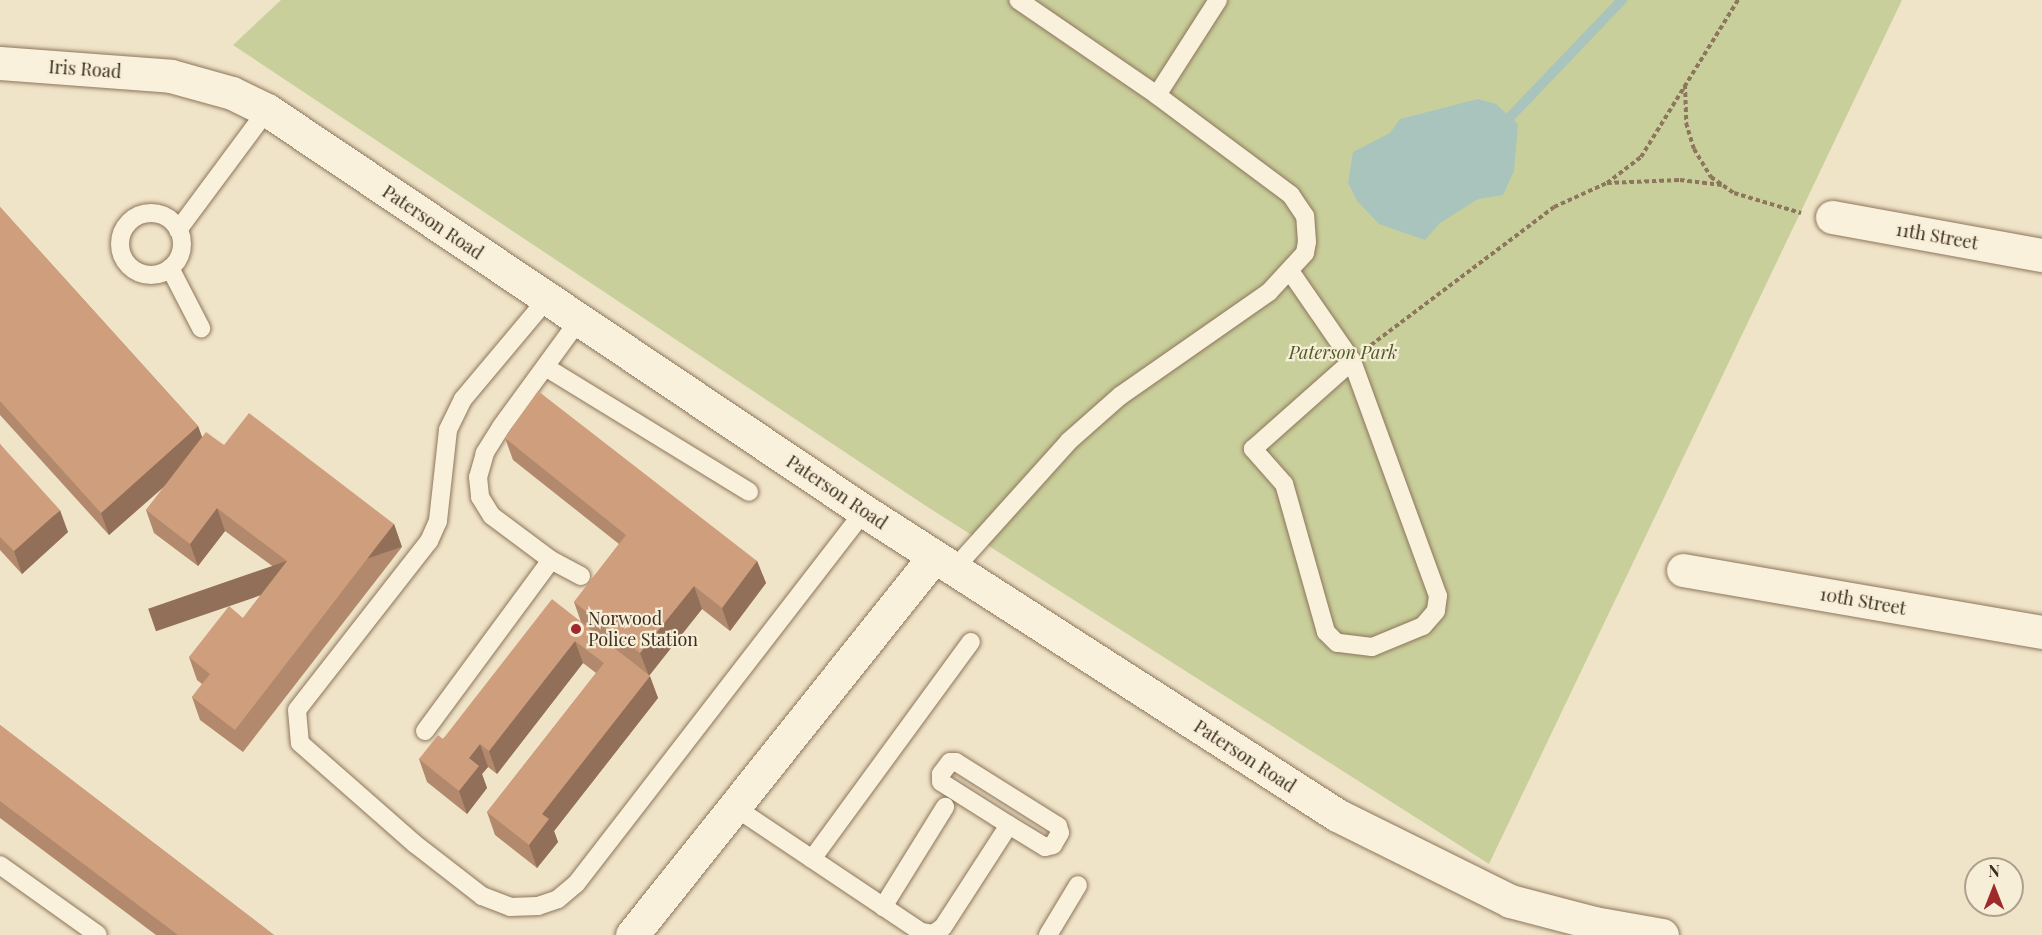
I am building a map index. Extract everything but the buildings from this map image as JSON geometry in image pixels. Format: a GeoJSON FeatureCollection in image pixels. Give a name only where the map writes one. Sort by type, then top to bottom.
{"type":"FeatureCollection","features":[{"type":"Feature","properties":{"kind":"street","name":"Iris Road"},"geometry":{"type":"LineString","coordinates":[[0,63],[171,76]]}},
{"type":"Feature","properties":{"kind":"street","name":"Paterson Road"},"geometry":{"type":"LineString","coordinates":[[171,76],[232,93],[267,110],[864,511],[1337,815],[1510,901],[1594,923],[1662,935]]}},
{"type":"Feature","properties":{"kind":"street","name":"11th Street"},"geometry":{"type":"LineString","coordinates":[[1832,217],[2042,255]]}},
{"type":"Feature","properties":{"kind":"street"},"geometry":{"type":"LineString","coordinates":[[632,935],[733,806],[943,563]]}},
{"type":"Feature","properties":{"kind":"street","name":"10th Street"},"geometry":{"type":"LineString","coordinates":[[1683,570],[2042,632]]}},
{"type":"Feature","properties":{"kind":"lane"},"geometry":{"type":"LineString","coordinates":[[943,563],[1120,396],[1269,292],[1305,253],[1307,242],[1305,216],[1298,203],[1157,95],[1018,0]]}},
{"type":"Feature","properties":{"kind":"lane"},"geometry":{"type":"LineString","coordinates":[[1157,95],[1218,0]]}},
{"type":"Feature","properties":{"kind":"lane"},"geometry":{"type":"LineString","coordinates":[[178,230],[267,110]]}},
{"type":"Feature","properties":{"kind":"lane"},"geometry":{"type":"LineString","coordinates":[[143,215],[167,218],[178,230],[180,255],[170,268],[146,275],[131,268],[122,254],[121,238],[128,223],[143,215]]}},
{"type":"Feature","properties":{"kind":"lane"},"geometry":{"type":"LineString","coordinates":[[170,268],[201,328]]}},
{"type":"Feature","properties":{"kind":"lane"},"geometry":{"type":"LineString","coordinates":[[1290,271],[1352,361],[1438,596],[1436,611],[1424,626],[1371,647],[1337,643],[1326,632],[1284,484],[1252,449],[1352,361]]}},
{"type":"Feature","properties":{"kind":"lane"},"geometry":{"type":"LineString","coordinates":[[547,299],[464,399],[448,430],[438,521],[429,541],[297,710],[300,743],[416,844],[482,896],[510,907],[538,906],[558,899],[576,884],[864,511]]}},
{"type":"Feature","properties":{"kind":"lane"},"geometry":{"type":"LineString","coordinates":[[579,320],[547,368],[501,427],[485,453],[478,477],[480,497],[492,516],[551,560],[581,576]]}},
{"type":"Feature","properties":{"kind":"lane"},"geometry":{"type":"LineString","coordinates":[[547,368],[748,492]]}},
{"type":"Feature","properties":{"kind":"lane"},"geometry":{"type":"LineString","coordinates":[[425,731],[551,560]]}},
{"type":"Feature","properties":{"kind":"lane"},"geometry":{"type":"LineString","coordinates":[[812,859],[971,642]]}},
{"type":"Feature","properties":{"kind":"lane"},"geometry":{"type":"LineString","coordinates":[[950,762],[956,762],[1058,826],[1060,833],[1053,845],[1045,847],[1009,825],[942,782],[940,774],[950,762]]}},
{"type":"Feature","properties":{"kind":"lane"},"geometry":{"type":"LineString","coordinates":[[733,806],[921,932],[933,934],[943,927],[1009,825]]}},
{"type":"Feature","properties":{"kind":"lane"},"geometry":{"type":"LineString","coordinates":[[883,907],[945,807]]}},
{"type":"Feature","properties":{"kind":"lane"},"geometry":{"type":"LineString","coordinates":[[0,865],[98,935]]}},
{"type":"Feature","properties":{"kind":"lane"},"geometry":{"type":"LineString","coordinates":[[1048,935],[1078,885]]}},
{"type":"Feature","properties":{"kind":"path"},"geometry":{"type":"LineString","coordinates":[[1352,361],[1465,271],[1554,207],[1607,183],[1641,157],[1738,0]]}},
{"type":"Feature","properties":{"kind":"path"},"geometry":{"type":"LineString","coordinates":[[1685,85],[1686,123],[1694,149],[1711,177],[1734,194],[1787,211],[1832,217]]}},
{"type":"Feature","properties":{"kind":"path"},"geometry":{"type":"LineString","coordinates":[[1607,183],[1680,180],[1723,185]]}},
{"type":"Feature","properties":{"kind":"green space","name":"Paterson Park"},"geometry":{"type":"Polygon","coordinates":[[[281,0],[1902,0],[1489,864],[926,506],[233,45],[281,0]]]}},
{"type":"Feature","properties":{"kind":"water"},"geometry":{"type":"Polygon","coordinates":[[[1478,99],[1496,104],[1518,124],[1514,171],[1503,195],[1478,199],[1440,223],[1425,240],[1379,224],[1357,201],[1348,183],[1353,152],[1390,133],[1400,119],[1478,99]]]}},
{"type":"Feature","properties":{"kind":"waterway"},"geometry":{"type":"LineString","coordinates":[[1511,116],[1622,0]]}},
{"type":"Feature","properties":{"kind":"place","name":"Norwood Police Station"},"geometry":{"type":"Point","coordinates":[576,629]}}]}
